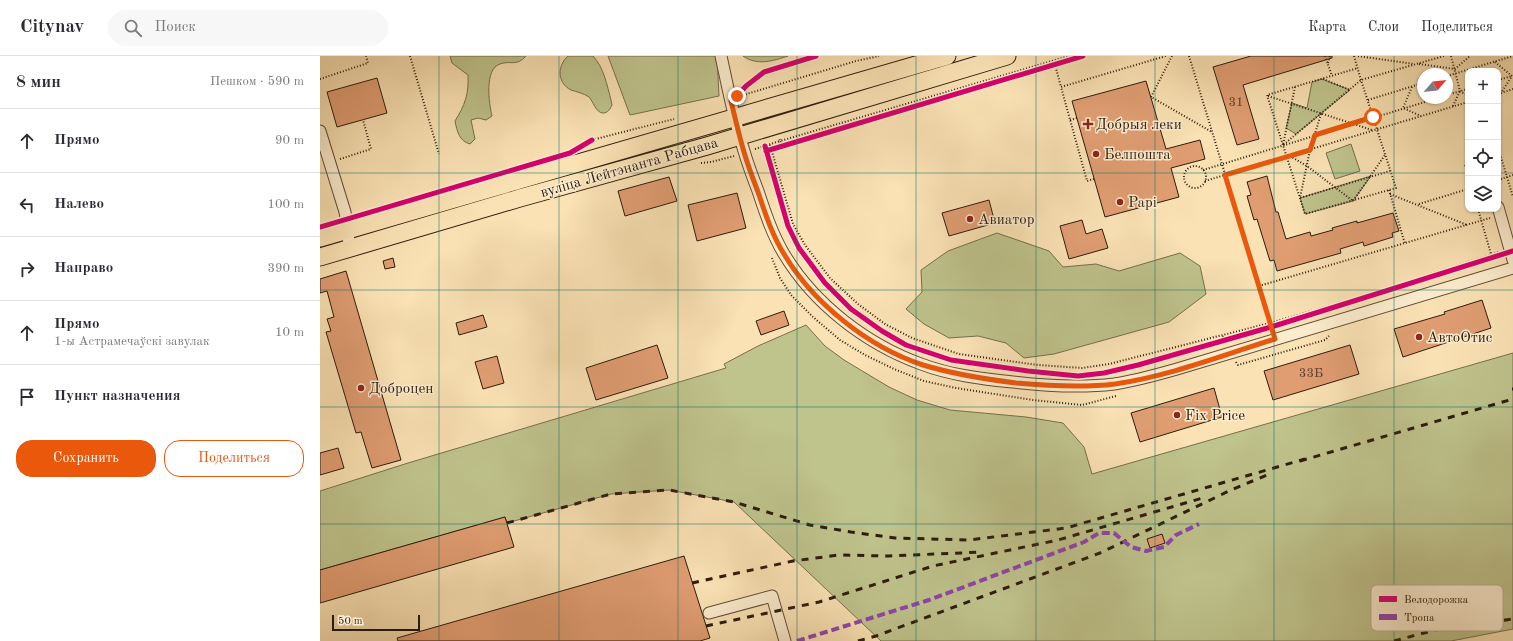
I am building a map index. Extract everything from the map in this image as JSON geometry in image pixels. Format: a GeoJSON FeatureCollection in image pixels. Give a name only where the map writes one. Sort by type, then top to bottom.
{"type":"FeatureCollection","features":[{"type":"Feature","properties":{"kind":"highway","name":"вуліца Лейтэнанта Рабцава"},"geometry":{"type":"LineString","coordinates":[[320,238],[948,56]]}},
{"type":"Feature","properties":{"kind":"highway","name":"вуліца Лейтэнанта Рабцава"},"geometry":{"type":"LineString","coordinates":[[320,257],[707,146],[739,135],[1007,56]]}},
{"type":"Feature","properties":{"kind":"street"},"geometry":{"type":"LineString","coordinates":[[721,56],[744,152],[769,224],[783,253],[795,271],[822,302],[842,319],[890,351],[921,364],[950,373],[1034,385],[1083,387],[1115,384],[1147,377],[1513,268]]}},
{"type":"Feature","properties":{"kind":"street"},"geometry":{"type":"LineString","coordinates":[[320,131],[344,208],[348,229],[349,248]]}},
{"type":"Feature","properties":{"kind":"street"},"geometry":{"type":"LineString","coordinates":[[1499,212],[1511,253]]}},
{"type":"Feature","properties":{"kind":"street"},"geometry":{"type":"LineString","coordinates":[[709,613],[772,596],[785,641]]}},
{"type":"Feature","properties":{"kind":"path"},"geometry":{"type":"LineString","coordinates":[[320,79],[368,63],[366,56]]}},
{"type":"Feature","properties":{"kind":"path"},"geometry":{"type":"LineString","coordinates":[[410,56],[440,154]]}},
{"type":"Feature","properties":{"kind":"path"},"geometry":{"type":"LineString","coordinates":[[737,96],[856,60],[879,56]]}},
{"type":"Feature","properties":{"kind":"path"},"geometry":{"type":"LineString","coordinates":[[768,148],[1054,62],[1069,56]]}},
{"type":"Feature","properties":{"kind":"path"},"geometry":{"type":"LineString","coordinates":[[1061,87],[1166,56]]}},
{"type":"Feature","properties":{"kind":"path"},"geometry":{"type":"LineString","coordinates":[[1172,56],[1151,97],[1212,132]]}},
{"type":"Feature","properties":{"kind":"path"},"geometry":{"type":"LineString","coordinates":[[1188,56],[1275,339]]}},
{"type":"Feature","properties":{"kind":"path"},"geometry":{"type":"LineString","coordinates":[[1325,56],[1332,76]]}},
{"type":"Feature","properties":{"kind":"path"},"geometry":{"type":"LineString","coordinates":[[1328,64],[1330,56]]}},
{"type":"Feature","properties":{"kind":"path"},"geometry":{"type":"LineString","coordinates":[[1267,95],[1305,214],[1396,188],[1354,56]]}},
{"type":"Feature","properties":{"kind":"path"},"geometry":{"type":"LineString","coordinates":[[1358,56],[1455,69],[1470,56]]}},
{"type":"Feature","properties":{"kind":"path"},"geometry":{"type":"LineString","coordinates":[[1283,145],[1361,80],[1444,56]]}},
{"type":"Feature","properties":{"kind":"path"},"geometry":{"type":"LineString","coordinates":[[1451,56],[1460,91],[1453,107]]}},
{"type":"Feature","properties":{"kind":"path"},"geometry":{"type":"LineString","coordinates":[[1453,75],[1513,56]]}},
{"type":"Feature","properties":{"kind":"path"},"geometry":{"type":"LineString","coordinates":[[1054,62],[1076,58]]}},
{"type":"Feature","properties":{"kind":"path"},"geometry":{"type":"LineString","coordinates":[[1054,62],[1087,181],[1094,179]]}},
{"type":"Feature","properties":{"kind":"path"},"geometry":{"type":"LineString","coordinates":[[1495,62],[1512,76]]}},
{"type":"Feature","properties":{"kind":"path"},"geometry":{"type":"LineString","coordinates":[[1267,95],[1358,68]]}},
{"type":"Feature","properties":{"kind":"path"},"geometry":{"type":"LineString","coordinates":[[1501,79],[1512,76]]}},
{"type":"Feature","properties":{"kind":"path"},"geometry":{"type":"LineString","coordinates":[[1501,92],[1512,76]]}},
{"type":"Feature","properties":{"kind":"path"},"geometry":{"type":"LineString","coordinates":[[1322,79],[1350,90]]}},
{"type":"Feature","properties":{"kind":"path"},"geometry":{"type":"LineString","coordinates":[[1368,100],[1417,85]]}},
{"type":"Feature","properties":{"kind":"path"},"geometry":{"type":"LineString","coordinates":[[1283,145],[1295,87]]}},
{"type":"Feature","properties":{"kind":"path"},"geometry":{"type":"LineString","coordinates":[[1403,108],[1412,87]]}},
{"type":"Feature","properties":{"kind":"path"},"geometry":{"type":"LineString","coordinates":[[1501,93],[1513,89]]}},
{"type":"Feature","properties":{"kind":"path"},"geometry":{"type":"LineString","coordinates":[[1453,93],[1465,90]]}},
{"type":"Feature","properties":{"kind":"path"},"geometry":{"type":"LineString","coordinates":[[737,96],[742,91]]}},
{"type":"Feature","properties":{"kind":"path"},"geometry":{"type":"LineString","coordinates":[[1460,91],[1465,94]]}},
{"type":"Feature","properties":{"kind":"path"},"geometry":{"type":"LineString","coordinates":[[1267,95],[1373,131]]}},
{"type":"Feature","properties":{"kind":"path"},"geometry":{"type":"LineString","coordinates":[[1205,181],[1203,170],[1196,166],[1188,168],[1185,172],[1184,180],[1189,187],[1193,188],[1201,186],[1205,181],[1465,103]]}},
{"type":"Feature","properties":{"kind":"path"},"geometry":{"type":"LineString","coordinates":[[1203,170],[1417,104]]}},
{"type":"Feature","properties":{"kind":"path"},"geometry":{"type":"LineString","coordinates":[[1403,108],[1422,116]]}},
{"type":"Feature","properties":{"kind":"path"},"geometry":{"type":"LineString","coordinates":[[1300,198],[1310,150],[1322,113]]}},
{"type":"Feature","properties":{"kind":"path"},"geometry":{"type":"LineString","coordinates":[[1070,120],[1077,118]]}},
{"type":"Feature","properties":{"kind":"path"},"geometry":{"type":"LineString","coordinates":[[586,143],[592,140],[676,119]]}},
{"type":"Feature","properties":{"kind":"path"},"geometry":{"type":"LineString","coordinates":[[330,162],[371,149],[363,120]]}},
{"type":"Feature","properties":{"kind":"path"},"geometry":{"type":"LineString","coordinates":[[768,148],[788,226],[800,248]]}},
{"type":"Feature","properties":{"kind":"path"},"geometry":{"type":"LineString","coordinates":[[768,148],[793,224],[804,245],[830,278],[858,304],[885,324],[912,338],[958,354],[1038,365],[1082,368],[1109,364],[1223,338],[1271,325],[1511,253]]}},
{"type":"Feature","properties":{"kind":"path"},"geometry":{"type":"LineString","coordinates":[[1353,201],[1385,155]]}},
{"type":"Feature","properties":{"kind":"path"},"geometry":{"type":"LineString","coordinates":[[732,156],[734,162]]}},
{"type":"Feature","properties":{"kind":"path"},"geometry":{"type":"LineString","coordinates":[[1290,156],[1307,166],[1353,201]]}},
{"type":"Feature","properties":{"kind":"path"},"geometry":{"type":"LineString","coordinates":[[1501,157],[1513,198]]}},
{"type":"Feature","properties":{"kind":"path"},"geometry":{"type":"LineString","coordinates":[[1300,198],[1390,171]]}},
{"type":"Feature","properties":{"kind":"path"},"geometry":{"type":"LineString","coordinates":[[1501,179],[1513,175]]}},
{"type":"Feature","properties":{"kind":"path"},"geometry":{"type":"LineString","coordinates":[[1389,190],[1405,244]]}},
{"type":"Feature","properties":{"kind":"path"},"geometry":{"type":"LineString","coordinates":[[1417,204],[1465,190]]}},
{"type":"Feature","properties":{"kind":"path"},"geometry":{"type":"LineString","coordinates":[[1390,194],[1467,225]]}},
{"type":"Feature","properties":{"kind":"path"},"geometry":{"type":"LineString","coordinates":[[1479,212],[1491,254]]}},
{"type":"Feature","properties":{"kind":"path"},"geometry":{"type":"LineString","coordinates":[[1259,286],[1482,221],[1497,212]]}},
{"type":"Feature","properties":{"kind":"path"},"geometry":{"type":"LineString","coordinates":[[1271,325],[1491,254],[1511,253]]}},
{"type":"Feature","properties":{"kind":"path"},"geometry":{"type":"LineString","coordinates":[[772,256],[780,278],[791,295],[813,317],[840,340],[865,355],[924,381],[982,393],[1082,405],[1121,394]]}},
{"type":"Feature","properties":{"kind":"path"},"geometry":{"type":"LineString","coordinates":[[1210,345],[1223,338]]}},
{"type":"Feature","properties":{"kind":"green space"},"geometry":{"type":"Polygon","coordinates":[[[450,56],[526,56],[519,61],[500,64],[495,67],[490,79],[489,87],[492,116],[486,120],[478,118],[471,120],[475,139],[470,144],[463,141],[461,138],[455,121],[466,99],[468,75],[452,63],[450,56]]]}},
{"type":"Feature","properties":{"kind":"green space"},"geometry":{"type":"Polygon","coordinates":[[[568,56],[593,56],[597,61],[605,77],[611,100],[612,105],[608,112],[603,113],[598,111],[589,97],[571,90],[563,83],[560,69],[564,60],[568,56]]]}},
{"type":"Feature","properties":{"kind":"green space"},"geometry":{"type":"Polygon","coordinates":[[[608,56],[717,56],[719,96],[630,115],[608,56]]]}},
{"type":"Feature","properties":{"kind":"green space"},"geometry":{"type":"Polygon","coordinates":[[[743,56],[788,56],[771,61],[759,62],[743,56]]]}},
{"type":"Feature","properties":{"kind":"green space"},"geometry":{"type":"Polygon","coordinates":[[[1322,79],[1350,90],[1296,134],[1286,128],[1292,103],[1307,108],[1312,82],[1322,79]]]}},
{"type":"Feature","properties":{"kind":"green space"},"geometry":{"type":"Polygon","coordinates":[[[1351,144],[1360,171],[1335,179],[1326,153],[1351,144]]]}},
{"type":"Feature","properties":{"kind":"green space"},"geometry":{"type":"Polygon","coordinates":[[[1371,176],[1353,201],[1305,214],[1300,198],[1371,176]]]}},
{"type":"Feature","properties":{"kind":"green space"},"geometry":{"type":"Polygon","coordinates":[[[997,233],[1049,251],[1063,267],[1096,264],[1119,271],[1180,253],[1200,266],[1206,294],[1169,322],[1054,354],[1024,358],[1006,343],[978,336],[949,338],[924,324],[906,309],[922,292],[921,270],[948,251],[997,233]]]}},
{"type":"Feature","properties":{"kind":"green space"},"geometry":{"type":"Polygon","coordinates":[[[806,325],[825,346],[844,360],[889,387],[917,400],[950,410],[1026,417],[1063,423],[1084,447],[1092,474],[1513,353],[1513,629],[1503,631],[1503,585],[1371,585],[1371,631],[1503,631],[1451,641],[881,641],[734,502],[669,490],[611,494],[507,523],[505,517],[320,570],[320,491],[408,463],[726,368],[724,364],[758,346],[806,325]]]}},
{"type":"Feature","properties":{"kind":"building"},"geometry":{"type":"Polygon","coordinates":[[[1251,56],[1332,56],[1332,58],[1243,85],[1259,139],[1237,145],[1213,67],[1251,56]]]}},
{"type":"Feature","properties":{"kind":"building"},"geometry":{"type":"Polygon","coordinates":[[[377,78],[387,113],[337,127],[327,92],[377,78]]]}},
{"type":"Feature","properties":{"kind":"building"},"geometry":{"type":"Polygon","coordinates":[[[1146,81],[1166,149],[1200,140],[1205,159],[1171,168],[1179,197],[1105,217],[1072,101],[1146,81]]]}},
{"type":"Feature","properties":{"kind":"building"},"geometry":{"type":"Polygon","coordinates":[[[1267,176],[1276,212],[1278,212],[1286,239],[1310,232],[1311,236],[1333,230],[1332,228],[1393,213],[1399,231],[1392,233],[1393,237],[1364,246],[1363,242],[1340,249],[1341,253],[1277,271],[1274,260],[1270,261],[1257,219],[1254,220],[1247,196],[1251,195],[1247,182],[1267,176]]]}},
{"type":"Feature","properties":{"kind":"building"},"geometry":{"type":"Polygon","coordinates":[[[669,177],[677,201],[625,216],[618,191],[669,177]]]}},
{"type":"Feature","properties":{"kind":"building"},"geometry":{"type":"Polygon","coordinates":[[[737,193],[746,228],[697,241],[688,205],[737,193]]]}},
{"type":"Feature","properties":{"kind":"building"},"geometry":{"type":"Polygon","coordinates":[[[989,200],[995,223],[949,236],[942,213],[989,200]]]}},
{"type":"Feature","properties":{"kind":"building"},"geometry":{"type":"Polygon","coordinates":[[[1082,220],[1086,234],[1102,229],[1108,248],[1069,259],[1060,226],[1082,220]]]}},
{"type":"Feature","properties":{"kind":"building"},"geometry":{"type":"Polygon","coordinates":[[[393,258],[395,267],[385,269],[383,261],[393,258]]]}},
{"type":"Feature","properties":{"kind":"building","name":"Доброцен"},"geometry":{"type":"Polygon","coordinates":[[[346,271],[401,460],[372,468],[361,432],[356,433],[326,332],[331,331],[327,319],[334,317],[327,291],[320,293],[320,279],[346,271]]]}},
{"type":"Feature","properties":{"kind":"building"},"geometry":{"type":"Polygon","coordinates":[[[1482,300],[1491,328],[1403,357],[1394,329],[1445,314],[1444,312],[1482,300]]]}},
{"type":"Feature","properties":{"kind":"building"},"geometry":{"type":"Polygon","coordinates":[[[784,311],[789,325],[761,335],[756,321],[784,311]]]}},
{"type":"Feature","properties":{"kind":"building"},"geometry":{"type":"Polygon","coordinates":[[[483,315],[487,327],[459,335],[456,323],[483,315]]]}},
{"type":"Feature","properties":{"kind":"building"},"geometry":{"type":"Polygon","coordinates":[[[657,345],[668,378],[596,400],[586,368],[657,345]]]}},
{"type":"Feature","properties":{"kind":"building"},"geometry":{"type":"Polygon","coordinates":[[[1350,345],[1359,374],[1273,400],[1264,371],[1350,345]]]}},
{"type":"Feature","properties":{"kind":"building"},"geometry":{"type":"Polygon","coordinates":[[[497,356],[504,383],[483,389],[475,362],[497,356]]]}},
{"type":"Feature","properties":{"kind":"building","name":"Fix Price"},"geometry":{"type":"Polygon","coordinates":[[[1214,388],[1222,417],[1140,442],[1131,413],[1214,388]]]}},
{"type":"Feature","properties":{"kind":"building"},"geometry":{"type":"Polygon","coordinates":[[[338,448],[344,468],[320,475],[320,453],[338,448]]]}},
{"type":"Feature","properties":{"kind":"building"},"geometry":{"type":"Polygon","coordinates":[[[505,517],[514,547],[320,603],[320,570],[505,517]]]}},
{"type":"Feature","properties":{"kind":"building"},"geometry":{"type":"Polygon","coordinates":[[[1162,534],[1165,543],[1150,548],[1147,539],[1162,534]]]}},
{"type":"Feature","properties":{"kind":"building"},"geometry":{"type":"Polygon","coordinates":[[[684,556],[710,638],[700,641],[398,641],[397,638],[684,556]]]}},
{"type":"Feature","properties":{"kind":"railway"},"geometry":{"type":"LineString","coordinates":[[1300,461],[1513,399]]}},
{"type":"Feature","properties":{"kind":"railway"},"geometry":{"type":"LineString","coordinates":[[507,523],[611,494],[669,490],[734,502],[810,525],[851,532],[895,538],[969,540],[1066,528],[1305,459]]}},
{"type":"Feature","properties":{"kind":"railway"},"geometry":{"type":"LineString","coordinates":[[858,641],[876,636],[1100,553],[1231,490],[1267,475]]}},
{"type":"Feature","properties":{"kind":"railway"},"geometry":{"type":"LineString","coordinates":[[706,626],[819,602],[933,566],[1058,540],[1206,497]]}},
{"type":"Feature","properties":{"kind":"railway"},"geometry":{"type":"LineString","coordinates":[[692,583],[793,561],[839,555],[889,556],[983,552]]}},
{"type":"Feature","properties":{"kind":"railway"},"geometry":{"type":"LineString","coordinates":[[1503,620],[1513,619]]}},
{"type":"Feature","properties":{"kind":"railway"},"geometry":{"type":"LineString","coordinates":[[1394,641],[1431,631]]}},
{"type":"Feature","properties":{"kind":"marked path"},"geometry":{"type":"LineString","coordinates":[[797,641],[929,600],[1084,542],[1099,533],[1114,533],[1131,547],[1146,551],[1164,547],[1176,535],[1199,524]]}},
{"type":"Feature","properties":{"kind":"cycle path"},"geometry":{"type":"LineString","coordinates":[[737,96],[746,86],[764,72],[816,56]]}},
{"type":"Feature","properties":{"kind":"cycle path"},"geometry":{"type":"LineString","coordinates":[[766,151],[1083,56]]}},
{"type":"Feature","properties":{"kind":"cycle path"},"geometry":{"type":"LineString","coordinates":[[320,227],[570,153],[592,140]]}},
{"type":"Feature","properties":{"kind":"cycle path"},"geometry":{"type":"LineString","coordinates":[[765,146],[788,226],[799,248],[825,283],[851,309],[882,331],[906,345],[951,360],[1028,371],[1078,376],[1104,373],[1138,365],[1271,327],[1513,251]]}},
{"type":"Feature","properties":{"kind":"place","name":"Добрыя леки"},"geometry":{"type":"Point","coordinates":[1088,124]}},
{"type":"Feature","properties":{"kind":"place","name":"Белпошта"},"geometry":{"type":"Point","coordinates":[1096,154]}},
{"type":"Feature","properties":{"kind":"place","name":"Papi"},"geometry":{"type":"Point","coordinates":[1120,202]}},
{"type":"Feature","properties":{"kind":"place","name":"Авиатор"},"geometry":{"type":"Point","coordinates":[970,219]}},
{"type":"Feature","properties":{"kind":"place","name":"АвтоОтис"},"geometry":{"type":"Point","coordinates":[1419,337]}},
{"type":"Feature","properties":{"kind":"place","name":"Доброцен"},"geometry":{"type":"Point","coordinates":[361,388]}},
{"type":"Feature","properties":{"kind":"place","name":"Fix Price"},"geometry":{"type":"Point","coordinates":[1177,415]}},
{"type":"Feature","properties":{"kind":"route"},"geometry":{"type":"LineString","coordinates":[[737,96],[731,101],[739,135],[772,231],[783,253],[795,271],[813,293],[842,319],[865,336],[890,351],[921,364],[950,373],[1034,385],[1083,387],[1115,384],[1147,377],[1275,339],[1225,175],[1310,150],[1315,135],[1373,117]]}}]}
